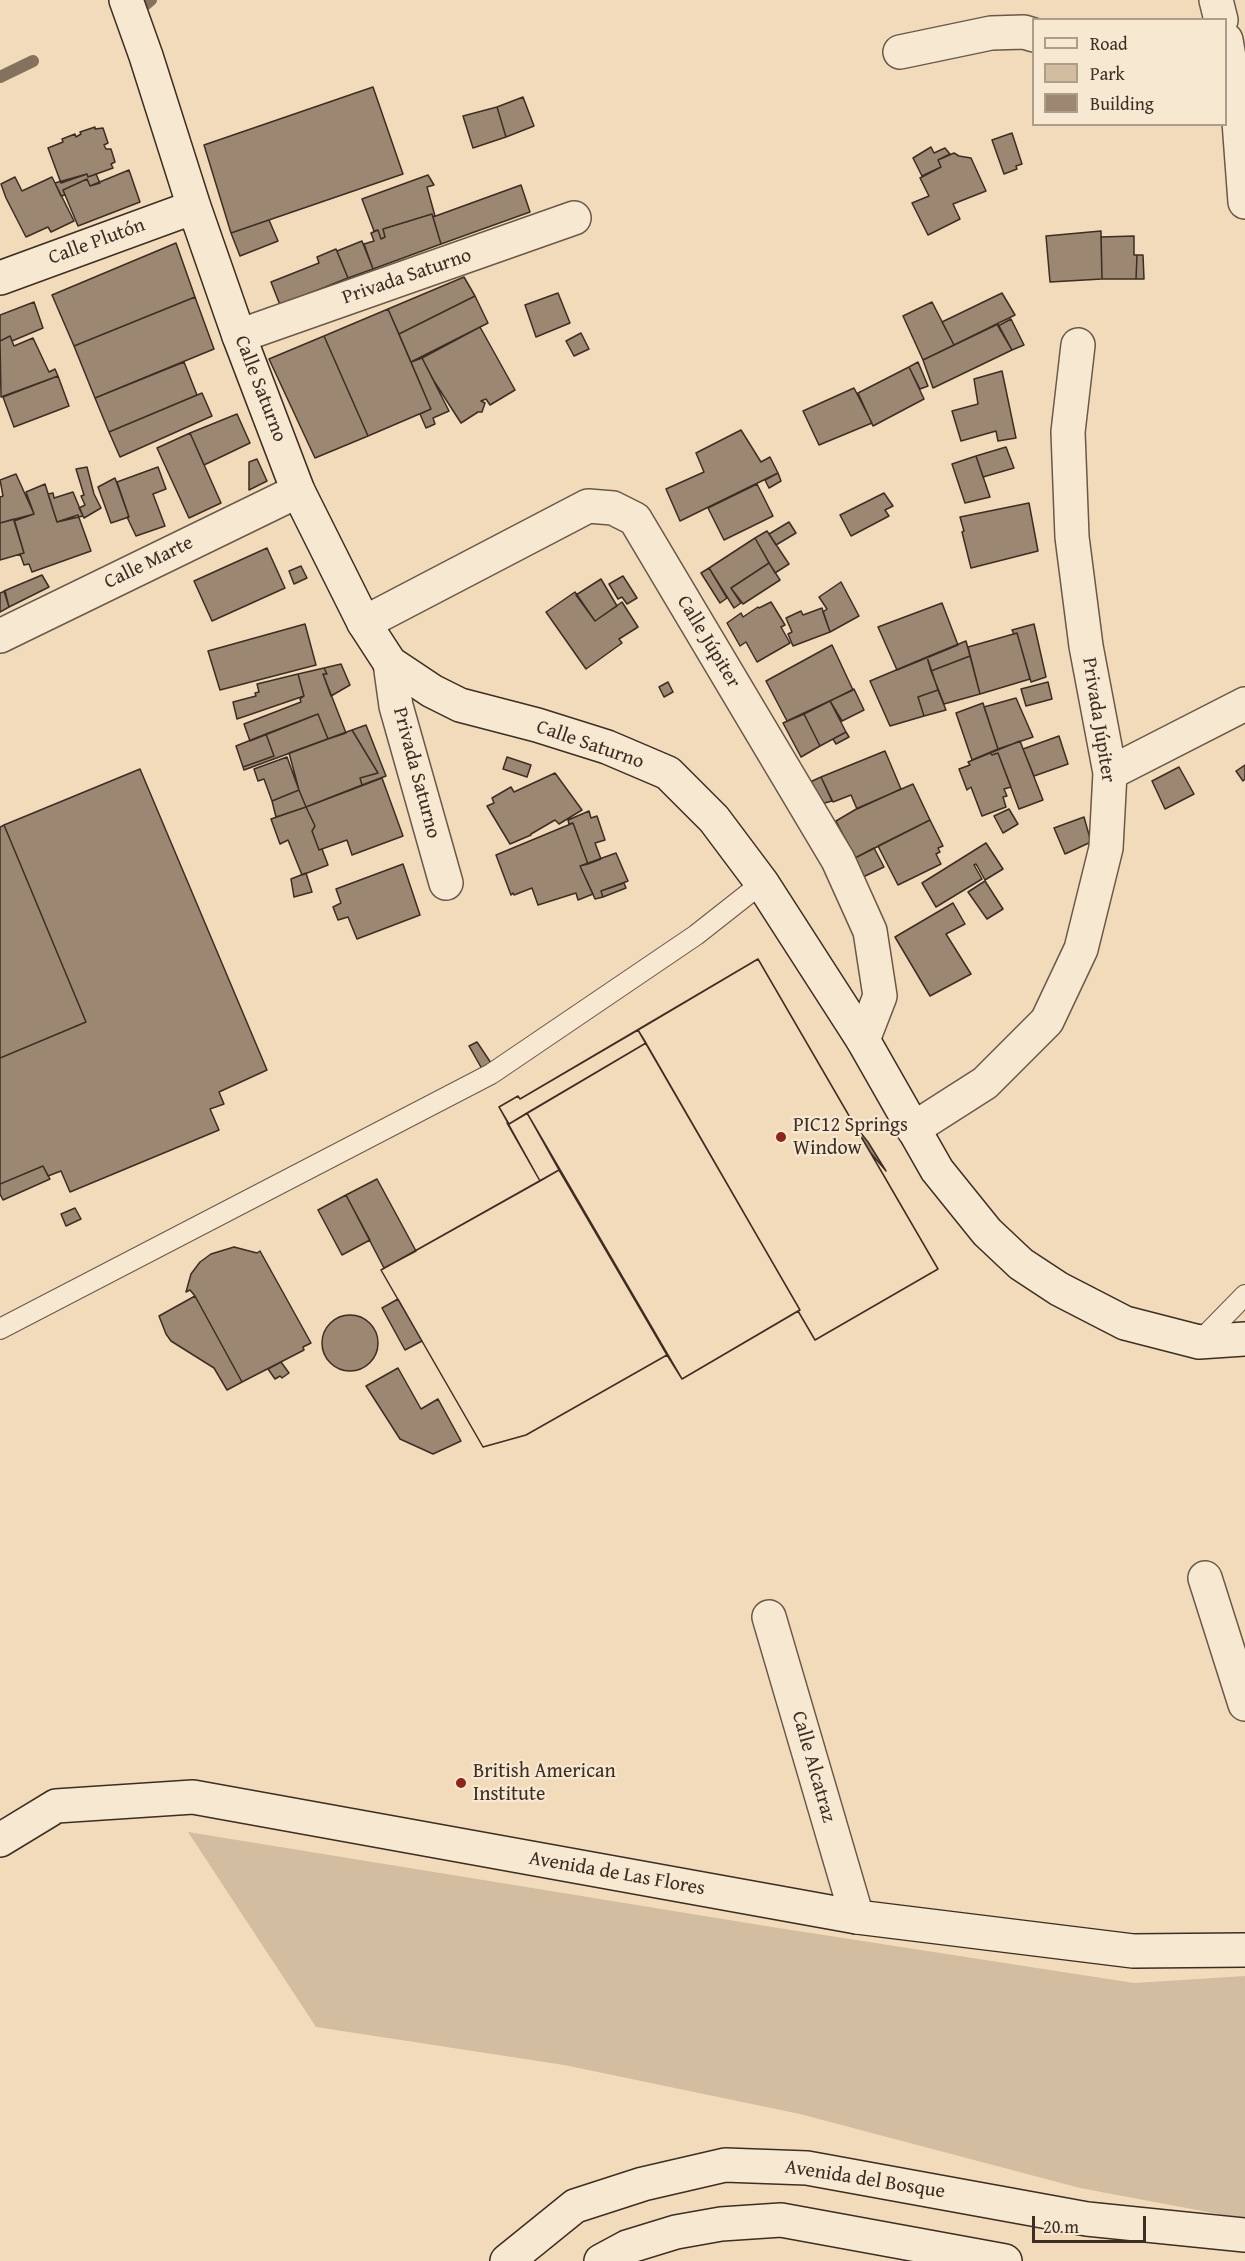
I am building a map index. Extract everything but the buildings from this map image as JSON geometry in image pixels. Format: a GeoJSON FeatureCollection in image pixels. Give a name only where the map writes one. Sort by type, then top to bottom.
{"type":"FeatureCollection","features":[{"type":"Feature","properties":{"kind":"street","name":"Calle Saturno"},"geometry":{"type":"LineString","coordinates":[[126,0],[239,336],[298,491],[364,623],[390,663],[432,691],[460,705],[537,725],[607,747],[668,773],[714,819],[762,883],[863,1040],[937,1170],[987,1232],[1021,1264],[1059,1289],[1125,1323],[1199,1342],[1245,1339]]}},
{"type":"Feature","properties":{"kind":"street"},"geometry":{"type":"LineString","coordinates":[[1216,0],[1220,18]]}},
{"type":"Feature","properties":{"kind":"street"},"geometry":{"type":"LineString","coordinates":[[900,52],[991,33],[1024,32],[1032,34]]}},
{"type":"Feature","properties":{"kind":"street"},"geometry":{"type":"LineString","coordinates":[[1227,47],[1236,108],[1245,202]]}},
{"type":"Feature","properties":{"kind":"street","name":"Calle Plutón"},"geometry":{"type":"LineString","coordinates":[[0,278],[194,207]]}},
{"type":"Feature","properties":{"kind":"street","name":"Privada Saturno"},"geometry":{"type":"LineString","coordinates":[[239,336],[574,218]]}},
{"type":"Feature","properties":{"kind":"street","name":"Privada Júpiter"},"geometry":{"type":"LineString","coordinates":[[913,1129],[985,1083],[1047,1021],[1081,949],[1106,848],[1110,773],[1086,646],[1072,537],[1068,432],[1077,345]]}},
{"type":"Feature","properties":{"kind":"street","name":"Calle Marte"},"geometry":{"type":"LineString","coordinates":[[0,636],[298,491]]}},
{"type":"Feature","properties":{"kind":"street","name":"Calle Júpiter"},"geometry":{"type":"LineString","coordinates":[[364,623],[588,506],[613,508],[635,519],[838,860],[870,932],[880,996],[863,1040]]}},
{"type":"Feature","properties":{"kind":"street","name":"Privada Saturno"},"geometry":{"type":"LineString","coordinates":[[390,663],[396,706],[446,883]]}},
{"type":"Feature","properties":{"kind":"street"},"geometry":{"type":"LineString","coordinates":[[1110,773],[1245,704]]}},
{"type":"Feature","properties":{"kind":"street"},"geometry":{"type":"LineString","coordinates":[[1205,1578],[1245,1704]]}},
{"type":"Feature","properties":{"kind":"street","name":"Calle Alcatraz"},"geometry":{"type":"LineString","coordinates":[[769,1617],[857,1917]]}},
{"type":"Feature","properties":{"kind":"street","name":"Avenida de Las Flores"},"geometry":{"type":"LineString","coordinates":[[0,1840],[56,1806],[193,1797],[857,1917],[1133,1951],[1245,1950]]}},
{"type":"Feature","properties":{"kind":"street","name":"Avenida del Bosque"},"geometry":{"type":"LineString","coordinates":[[507,2261],[575,2206],[643,2184],[725,2165],[807,2168],[1087,2218],[1245,2235]]}},
{"type":"Feature","properties":{"kind":"street"},"geometry":{"type":"LineString","coordinates":[[600,2261],[627,2247],[676,2232],[721,2224],[781,2220],[1005,2261]]}},
{"type":"Feature","properties":{"kind":"lane"},"geometry":{"type":"LineString","coordinates":[[0,1329],[491,1074],[696,935],[762,883]]}},
{"type":"Feature","properties":{"kind":"lane"},"geometry":{"type":"LineString","coordinates":[[1199,1342],[1245,1296]]}},
{"type":"Feature","properties":{"kind":"green space"},"geometry":{"type":"Polygon","coordinates":[[[188,1832],[1134,1983],[1245,1976],[1245,2219],[1080,2188],[800,2114],[564,2065],[316,2027],[188,1832]]]}},
{"type":"Feature","properties":{"kind":"waterway"},"geometry":{"type":"LineString","coordinates":[[133,15],[151,0]]}},
{"type":"Feature","properties":{"kind":"waterway"},"geometry":{"type":"LineString","coordinates":[[0,77],[33,61]]}},
{"type":"Feature","properties":{"kind":"place","name":"PIC12 Springs Window"},"geometry":{"type":"Point","coordinates":[781,1137]}},
{"type":"Feature","properties":{"kind":"place","name":"British American Institute"},"geometry":{"type":"Point","coordinates":[461,1783]}}]}
